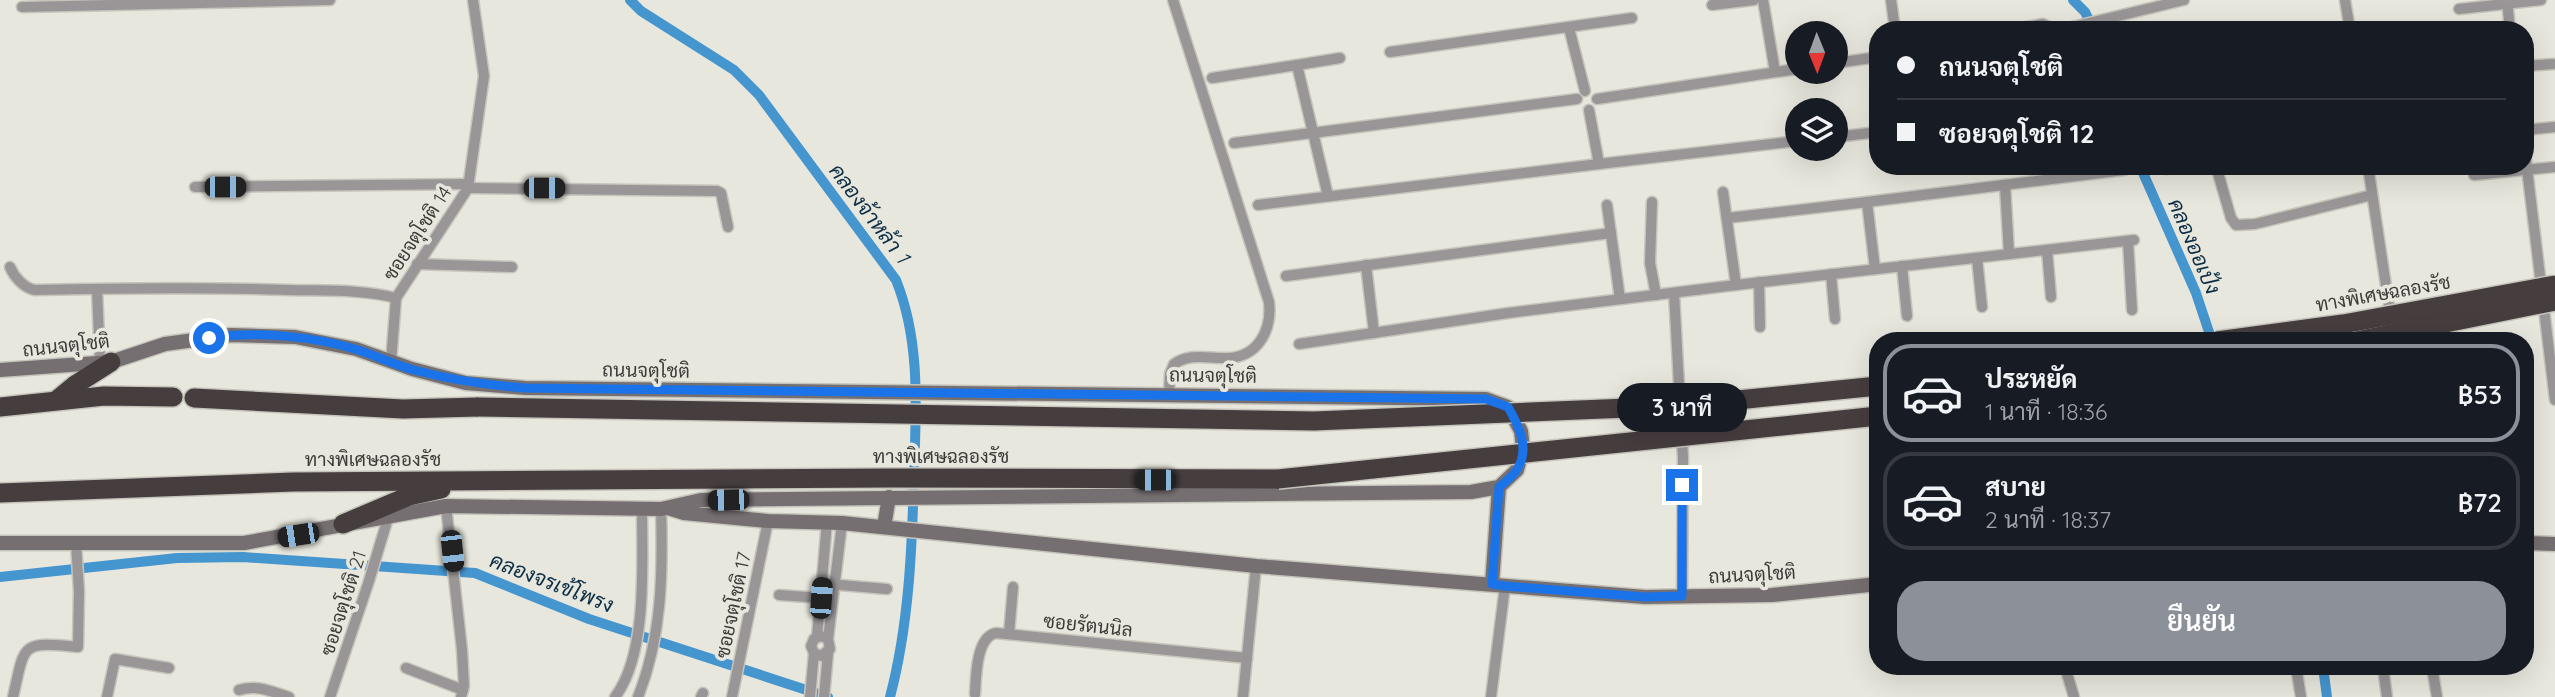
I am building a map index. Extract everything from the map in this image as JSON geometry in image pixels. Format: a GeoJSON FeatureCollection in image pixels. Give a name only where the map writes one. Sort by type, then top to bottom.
{"type":"FeatureCollection","features":[{"type":"Feature","properties":{"kind":"highway","name":"ทางพิเศษฉลองรัช"},"geometry":{"type":"LineString","coordinates":[[2284,332],[2343,324],[2555,285]]}},
{"type":"Feature","properties":{"kind":"highway"},"geometry":{"type":"LineString","coordinates":[[2401,332],[2555,301]]}},
{"type":"Feature","properties":{"kind":"highway"},"geometry":{"type":"LineString","coordinates":[[58,399],[105,362]]}},
{"type":"Feature","properties":{"kind":"highway","name":"ทางพิเศษฉลองรัช"},"geometry":{"type":"LineString","coordinates":[[194,398],[403,409],[478,407],[1314,421],[1677,406],[1869,387]]}},
{"type":"Feature","properties":{"kind":"highway"},"geometry":{"type":"LineString","coordinates":[[0,407],[104,396],[173,397]]}},
{"type":"Feature","properties":{"kind":"highway","name":"ทางพิเศษฉลองรัช"},"geometry":{"type":"LineString","coordinates":[[0,493],[293,482],[476,481],[894,490],[1045,479],[1251,480],[1313,477],[1869,417]]}},
{"type":"Feature","properties":{"kind":"highway"},"geometry":{"type":"LineString","coordinates":[[343,524],[409,496],[476,481]]}},
{"type":"Feature","properties":{"kind":"street"},"geometry":{"type":"LineString","coordinates":[[22,7],[132,2],[330,0]]}},
{"type":"Feature","properties":{"kind":"street","name":"ซอยจตุโชติ 14"},"geometry":{"type":"LineString","coordinates":[[391,362],[396,298],[468,186],[484,76],[473,0]]}},
{"type":"Feature","properties":{"kind":"street"},"geometry":{"type":"LineString","coordinates":[[1169,394],[1170,374],[1174,364],[1191,356],[1230,358],[1245,354],[1262,340],[1267,331],[1270,312],[1173,0]]}},
{"type":"Feature","properties":{"kind":"street"},"geometry":{"type":"LineString","coordinates":[[1712,5],[1754,0]]}},
{"type":"Feature","properties":{"kind":"street"},"geometry":{"type":"LineString","coordinates":[[1763,0],[1775,72]]}},
{"type":"Feature","properties":{"kind":"street"},"geometry":{"type":"LineString","coordinates":[[1891,0],[1894,21]]}},
{"type":"Feature","properties":{"kind":"street"},"geometry":{"type":"LineString","coordinates":[[2098,21],[2184,0]]}},
{"type":"Feature","properties":{"kind":"street"},"geometry":{"type":"LineString","coordinates":[[2345,0],[2348,21]]}},
{"type":"Feature","properties":{"kind":"street"},"geometry":{"type":"LineString","coordinates":[[2459,9],[2541,0]]}},
{"type":"Feature","properties":{"kind":"street"},"geometry":{"type":"LineString","coordinates":[[2507,2],[2509,21]]}},
{"type":"Feature","properties":{"kind":"street"},"geometry":{"type":"LineString","coordinates":[[1390,52],[1632,18]]}},
{"type":"Feature","properties":{"kind":"street"},"geometry":{"type":"LineString","coordinates":[[1569,28],[1581,95],[1579,106],[1589,110]]}},
{"type":"Feature","properties":{"kind":"street"},"geometry":{"type":"LineString","coordinates":[[1212,78],[1340,58]]}},
{"type":"Feature","properties":{"kind":"street"},"geometry":{"type":"LineString","coordinates":[[1848,61],[1869,58]]}},
{"type":"Feature","properties":{"kind":"street"},"geometry":{"type":"LineString","coordinates":[[2534,65],[2553,64]]}},
{"type":"Feature","properties":{"kind":"street"},"geometry":{"type":"LineString","coordinates":[[1297,65],[1328,196]]}},
{"type":"Feature","properties":{"kind":"street"},"geometry":{"type":"LineString","coordinates":[[1597,99],[1785,71]]}},
{"type":"Feature","properties":{"kind":"street"},"geometry":{"type":"LineString","coordinates":[[1234,143],[1592,92],[1597,99]]}},
{"type":"Feature","properties":{"kind":"street"},"geometry":{"type":"LineString","coordinates":[[1589,110],[1595,106],[1597,99]]}},
{"type":"Feature","properties":{"kind":"street"},"geometry":{"type":"LineString","coordinates":[[1589,110],[1599,164]]}},
{"type":"Feature","properties":{"kind":"street"},"geometry":{"type":"LineString","coordinates":[[2534,129],[2555,127]]}},
{"type":"Feature","properties":{"kind":"street"},"geometry":{"type":"LineString","coordinates":[[1848,136],[1869,133]]}},
{"type":"Feature","properties":{"kind":"street"},"geometry":{"type":"LineString","coordinates":[[1258,205],[1785,142]]}},
{"type":"Feature","properties":{"kind":"street"},"geometry":{"type":"LineString","coordinates":[[2534,169],[2555,167]]}},
{"type":"Feature","properties":{"kind":"street"},"geometry":{"type":"LineString","coordinates":[[1727,218],[2084,175]]}},
{"type":"Feature","properties":{"kind":"street"},"geometry":{"type":"LineString","coordinates":[[2219,175],[2231,218],[2236,225],[2255,224],[2372,195]]}},
{"type":"Feature","properties":{"kind":"street"},"geometry":{"type":"LineString","coordinates":[[2369,175],[2393,332]]}},
{"type":"Feature","properties":{"kind":"street"},"geometry":{"type":"LineString","coordinates":[[2529,175],[2555,400]]}},
{"type":"Feature","properties":{"kind":"street"},"geometry":{"type":"LineString","coordinates":[[2005,185],[2009,254]]}},
{"type":"Feature","properties":{"kind":"street"},"geometry":{"type":"LineString","coordinates":[[195,187],[468,186],[719,191],[728,227]]}},
{"type":"Feature","properties":{"kind":"street"},"geometry":{"type":"LineString","coordinates":[[1723,192],[1736,285]]}},
{"type":"Feature","properties":{"kind":"street"},"geometry":{"type":"LineString","coordinates":[[1652,202],[1650,263],[1656,295]]}},
{"type":"Feature","properties":{"kind":"street"},"geometry":{"type":"LineString","coordinates":[[1867,202],[1875,269]]}},
{"type":"Feature","properties":{"kind":"street"},"geometry":{"type":"LineString","coordinates":[[1607,205],[1620,299]]}},
{"type":"Feature","properties":{"kind":"street"},"geometry":{"type":"LineString","coordinates":[[1286,276],[1611,233]]}},
{"type":"Feature","properties":{"kind":"street"},"geometry":{"type":"LineString","coordinates":[[1299,344],[1620,299],[2131,240],[2132,310]]}},
{"type":"Feature","properties":{"kind":"street"},"geometry":{"type":"LineString","coordinates":[[2047,250],[2051,297]]}},
{"type":"Feature","properties":{"kind":"street"},"geometry":{"type":"LineString","coordinates":[[1977,258],[1982,307]]}},
{"type":"Feature","properties":{"kind":"street"},"geometry":{"type":"LineString","coordinates":[[417,264],[512,267]]}},
{"type":"Feature","properties":{"kind":"street"},"geometry":{"type":"LineString","coordinates":[[1366,265],[1374,333]]}},
{"type":"Feature","properties":{"kind":"street"},"geometry":{"type":"LineString","coordinates":[[1902,266],[1908,316]]}},
{"type":"Feature","properties":{"kind":"street"},"geometry":{"type":"LineString","coordinates":[[10,267],[29,289],[236,288],[352,292],[396,298]]}},
{"type":"Feature","properties":{"kind":"street"},"geometry":{"type":"LineString","coordinates":[[1831,274],[1835,319]]}},
{"type":"Feature","properties":{"kind":"street"},"geometry":{"type":"LineString","coordinates":[[1759,282],[1760,327]]}},
{"type":"Feature","properties":{"kind":"street"},"geometry":{"type":"LineString","coordinates":[[97,289],[105,362]]}},
{"type":"Feature","properties":{"kind":"street"},"geometry":{"type":"LineString","coordinates":[[1674,293],[1683,458],[1682,596]]}},
{"type":"Feature","properties":{"kind":"street","name":"ถนนจตุโชติ"},"geometry":{"type":"LineString","coordinates":[[0,370],[105,362],[165,344],[231,335],[295,337],[356,349],[466,383],[525,388],[1486,399],[1508,407],[1521,431],[1523,448],[1517,470],[1499,487]]}},
{"type":"Feature","properties":{"kind":"street"},"geometry":{"type":"LineString","coordinates":[[938,487],[1471,492],[1499,487],[1498,585],[1490,697]]}},
{"type":"Feature","properties":{"kind":"street"},"geometry":{"type":"LineString","coordinates":[[891,528],[894,490]]}},
{"type":"Feature","properties":{"kind":"street","name":"ถนนจตุโชติ"},"geometry":{"type":"LineString","coordinates":[[0,543],[244,543],[446,506],[642,509],[664,508],[701,500],[894,490]]}},
{"type":"Feature","properties":{"kind":"street"},"geometry":{"type":"LineString","coordinates":[[407,668],[462,694],[456,595],[446,506]]}},
{"type":"Feature","properties":{"kind":"street"},"geometry":{"type":"LineString","coordinates":[[638,697],[653,653],[662,563],[664,508]]}},
{"type":"Feature","properties":{"kind":"street","name":"ถนนจตุโชติ"},"geometry":{"type":"LineString","coordinates":[[664,508],[684,513],[768,521],[835,522],[1256,566],[1645,597],[1772,594],[1869,585]]}},
{"type":"Feature","properties":{"kind":"street"},"geometry":{"type":"LineString","coordinates":[[615,697],[625,684],[636,647],[642,578],[642,509]]}},
{"type":"Feature","properties":{"kind":"street","name":"ซอยจตุโชติ 21"},"geometry":{"type":"LineString","coordinates":[[330,697],[388,518]]}},
{"type":"Feature","properties":{"kind":"street","name":"ซอยจตุโชติ 17"},"geometry":{"type":"LineString","coordinates":[[732,697],[768,521]]}},
{"type":"Feature","properties":{"kind":"street"},"geometry":{"type":"LineString","coordinates":[[824,697],[831,646],[822,638],[821,598],[835,522]]}},
{"type":"Feature","properties":{"kind":"street"},"geometry":{"type":"LineString","coordinates":[[822,638],[834,585],[835,522]]}},
{"type":"Feature","properties":{"kind":"street"},"geometry":{"type":"LineString","coordinates":[[2534,543],[2555,544]]}},
{"type":"Feature","properties":{"kind":"street"},"geometry":{"type":"LineString","coordinates":[[13,697],[22,656],[32,646],[49,644],[78,647],[76,545]]}},
{"type":"Feature","properties":{"kind":"street"},"geometry":{"type":"LineString","coordinates":[[1243,697],[1256,566]]}},
{"type":"Feature","properties":{"kind":"street"},"geometry":{"type":"LineString","coordinates":[[822,584],[887,589]]}},
{"type":"Feature","properties":{"kind":"street"},"geometry":{"type":"LineString","coordinates":[[975,694],[978,657],[987,637],[996,633],[1009,634],[1013,587]]}},
{"type":"Feature","properties":{"kind":"street"},"geometry":{"type":"LineString","coordinates":[[779,595],[821,598]]}},
{"type":"Feature","properties":{"kind":"street","name":"ซอยรัตนนิล"},"geometry":{"type":"LineString","coordinates":[[1009,634],[1247,657]]}},
{"type":"Feature","properties":{"kind":"street"},"geometry":{"type":"LineString","coordinates":[[810,697],[814,658],[812,643],[822,638]]}},
{"type":"Feature","properties":{"kind":"street"},"geometry":{"type":"LineString","coordinates":[[814,658],[828,653]]}},
{"type":"Feature","properties":{"kind":"street"},"geometry":{"type":"LineString","coordinates":[[107,697],[115,659],[169,668]]}},
{"type":"Feature","properties":{"kind":"street"},"geometry":{"type":"LineString","coordinates":[[2067,675],[2074,697]]}},
{"type":"Feature","properties":{"kind":"street"},"geometry":{"type":"LineString","coordinates":[[2297,675],[2301,697]]}},
{"type":"Feature","properties":{"kind":"street"},"geometry":{"type":"LineString","coordinates":[[2385,675],[2387,697]]}},
{"type":"Feature","properties":{"kind":"street"},"geometry":{"type":"LineString","coordinates":[[2433,675],[2437,697]]}},
{"type":"Feature","properties":{"kind":"street"},"geometry":{"type":"LineString","coordinates":[[239,690],[261,688],[289,697]]}},
{"type":"Feature","properties":{"kind":"waterway","name":"คลองจ้าหล้า 1"},"geometry":{"type":"LineString","coordinates":[[630,0],[641,11],[734,70],[759,95],[896,280],[910,327],[916,425],[908,587],[890,697]]}},
{"type":"Feature","properties":{"kind":"waterway","name":"คลองออเป้ง"},"geometry":{"type":"LineString","coordinates":[[2073,0],[2090,21]]}},
{"type":"Feature","properties":{"kind":"waterway","name":"คลองออเป้ง"},"geometry":{"type":"LineString","coordinates":[[2144,175],[2196,293],[2209,332]]}},
{"type":"Feature","properties":{"kind":"waterway","name":"คลองจรเข้โพรง"},"geometry":{"type":"LineString","coordinates":[[0,577],[177,558],[243,557],[475,573],[589,619],[828,697]]}},
{"type":"Feature","properties":{"kind":"waterway","name":"คลองออเป้ง"},"geometry":{"type":"LineString","coordinates":[[2324,675],[2327,697]]}},
{"type":"Feature","properties":{"kind":"route"},"geometry":{"type":"LineString","coordinates":[[209,338],[231,335],[295,337],[356,349],[412,369],[466,383],[525,388],[1486,399],[1508,407],[1521,431],[1523,448],[1517,470],[1499,487],[1492,584],[1505,586],[1645,597],[1682,596],[1682,485]]}}]}
